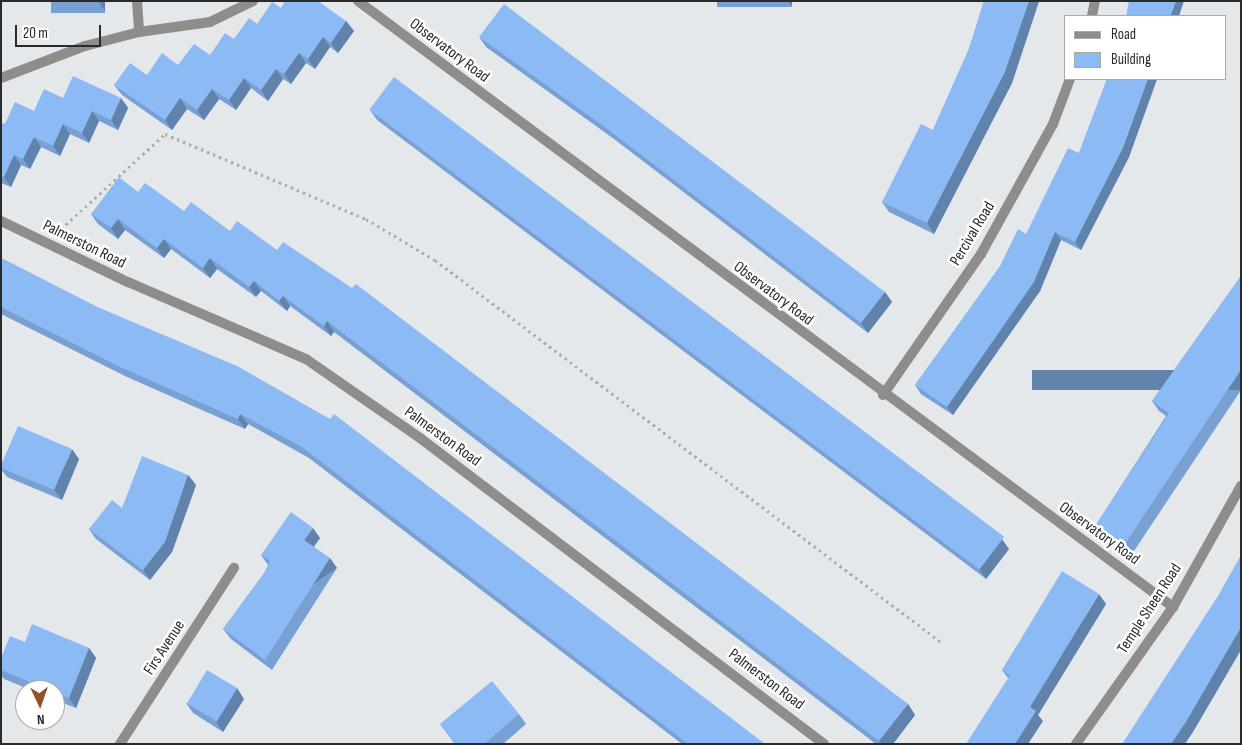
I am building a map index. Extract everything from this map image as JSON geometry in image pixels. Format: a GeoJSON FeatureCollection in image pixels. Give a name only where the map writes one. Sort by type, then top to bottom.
{"type":"FeatureCollection","features":[{"type":"Feature","properties":{"kind":"street"},"geometry":{"type":"LineString","coordinates":[[137,1],[139,32]]}},
{"type":"Feature","properties":{"kind":"street"},"geometry":{"type":"LineString","coordinates":[[1,78],[139,32],[210,22],[253,1]]}},
{"type":"Feature","properties":{"kind":"street","name":"Observatory Road"},"geometry":{"type":"LineString","coordinates":[[358,1],[882,395],[1173,607]]}},
{"type":"Feature","properties":{"kind":"street"},"geometry":{"type":"LineString","coordinates":[[1092,15],[1095,1]]}},
{"type":"Feature","properties":{"kind":"street","name":"Percival Road"},"geometry":{"type":"LineString","coordinates":[[882,395],[981,254],[1053,124],[1070,80]]}},
{"type":"Feature","properties":{"kind":"street","name":"Palmerston Road"},"geometry":{"type":"LineString","coordinates":[[1,221],[306,359],[420,438],[824,744]]}},
{"type":"Feature","properties":{"kind":"street","name":"Temple Sheen Road"},"geometry":{"type":"LineString","coordinates":[[1076,744],[1173,607],[1241,486]]}},
{"type":"Feature","properties":{"kind":"street","name":"Firs Avenue"},"geometry":{"type":"LineString","coordinates":[[120,744],[234,568]]}},
{"type":"Feature","properties":{"kind":"path"},"geometry":{"type":"LineString","coordinates":[[46,243],[165,134],[366,219],[434,260],[941,642]]}},
{"type":"Feature","properties":{"kind":"building"},"geometry":{"type":"Polygon","coordinates":[[[285,1],[318,1],[346,21],[331,43],[323,37],[308,59],[299,53],[284,74],[276,69],[261,90],[244,78],[229,100],[212,89],[197,110],[180,98],[165,120],[114,85],[130,63],[147,75],[162,53],[178,65],[194,44],[210,55],[225,33],[234,39],[249,18],[257,24],[272,2],[281,8],[285,1]]]}},
{"type":"Feature","properties":{"kind":"building"},"geometry":{"type":"Polygon","coordinates":[[[984,1],[1029,1],[1005,72],[927,223],[882,202],[921,124],[933,130],[969,49],[984,1]]]}},
{"type":"Feature","properties":{"kind":"building"},"geometry":{"type":"Polygon","coordinates":[[[1129,1],[1176,1],[1170,15],[1126,15],[1129,1]]]}},
{"type":"Feature","properties":{"kind":"building"},"geometry":{"type":"Polygon","coordinates":[[[504,4],[885,292],[861,323],[606,128],[479,37],[504,4]]]}},
{"type":"Feature","properties":{"kind":"building"},"geometry":{"type":"Polygon","coordinates":[[[73,76],[121,98],[111,120],[92,111],[82,133],[63,124],[53,146],[34,137],[23,159],[14,155],[4,177],[1,176],[1,123],[5,124],[15,102],[34,111],[44,89],[63,98],[73,76]]]}},
{"type":"Feature","properties":{"kind":"building"},"geometry":{"type":"Polygon","coordinates":[[[394,77],[1004,537],[979,570],[369,110],[394,77]]]}},
{"type":"Feature","properties":{"kind":"building"},"geometry":{"type":"Polygon","coordinates":[[[1107,80],[1148,80],[1123,148],[1075,242],[1055,232],[1034,282],[947,407],[915,385],[1000,266],[1018,229],[1026,234],[1068,148],[1079,153],[1107,80]]]}},
{"type":"Feature","properties":{"kind":"building"},"geometry":{"type":"Polygon","coordinates":[[[119,177],[138,192],[145,183],[184,211],[191,202],[230,231],[237,221],[277,250],[283,242],[352,288],[356,284],[908,704],[879,741],[327,321],[324,326],[283,296],[279,301],[254,281],[249,287],[210,258],[203,268],[164,239],[157,248],[118,219],[111,228],[91,214],[119,177]]]}},
{"type":"Feature","properties":{"kind":"building"},"geometry":{"type":"Polygon","coordinates":[[[1,258],[95,306],[237,366],[330,419],[334,414],[765,744],[688,744],[302,447],[240,414],[238,419],[120,367],[1,307],[1,258]]]}},
{"type":"Feature","properties":{"kind":"building"},"geometry":{"type":"Polygon","coordinates":[[[1241,276],[1241,370],[1125,544],[1096,525],[1169,413],[1152,401],[1241,276]]]}},
{"type":"Feature","properties":{"kind":"building"},"geometry":{"type":"Polygon","coordinates":[[[18,426],[72,449],[54,490],[1,468],[18,426]]]}},
{"type":"Feature","properties":{"kind":"building"},"geometry":{"type":"Polygon","coordinates":[[[142,456],[188,475],[165,542],[143,570],[89,529],[112,500],[122,508],[142,456]]]}},
{"type":"Feature","properties":{"kind":"building"},"geometry":{"type":"Polygon","coordinates":[[[291,512],[313,528],[304,540],[330,558],[265,660],[223,629],[265,572],[270,561],[261,555],[291,512]]]}},
{"type":"Feature","properties":{"kind":"building"},"geometry":{"type":"Polygon","coordinates":[[[1241,555],[1241,627],[1186,722],[1171,744],[1122,744],[1218,596],[1241,555]]]}},
{"type":"Feature","properties":{"kind":"building"},"geometry":{"type":"Polygon","coordinates":[[[1062,571],[1099,594],[1030,707],[1036,711],[1015,744],[966,744],[1010,675],[1002,670],[1062,571]]]}},
{"type":"Feature","properties":{"kind":"building"},"geometry":{"type":"Polygon","coordinates":[[[32,624],[89,648],[69,698],[65,697],[65,680],[25,680],[1,670],[1,658],[10,636],[25,642],[32,624]]]}},
{"type":"Feature","properties":{"kind":"building"},"geometry":{"type":"Polygon","coordinates":[[[207,670],[237,688],[217,721],[187,703],[207,670]]]}},
{"type":"Feature","properties":{"kind":"building"},"geometry":{"type":"Polygon","coordinates":[[[492,681],[519,714],[484,744],[456,744],[440,724],[492,681]]]}}]}
